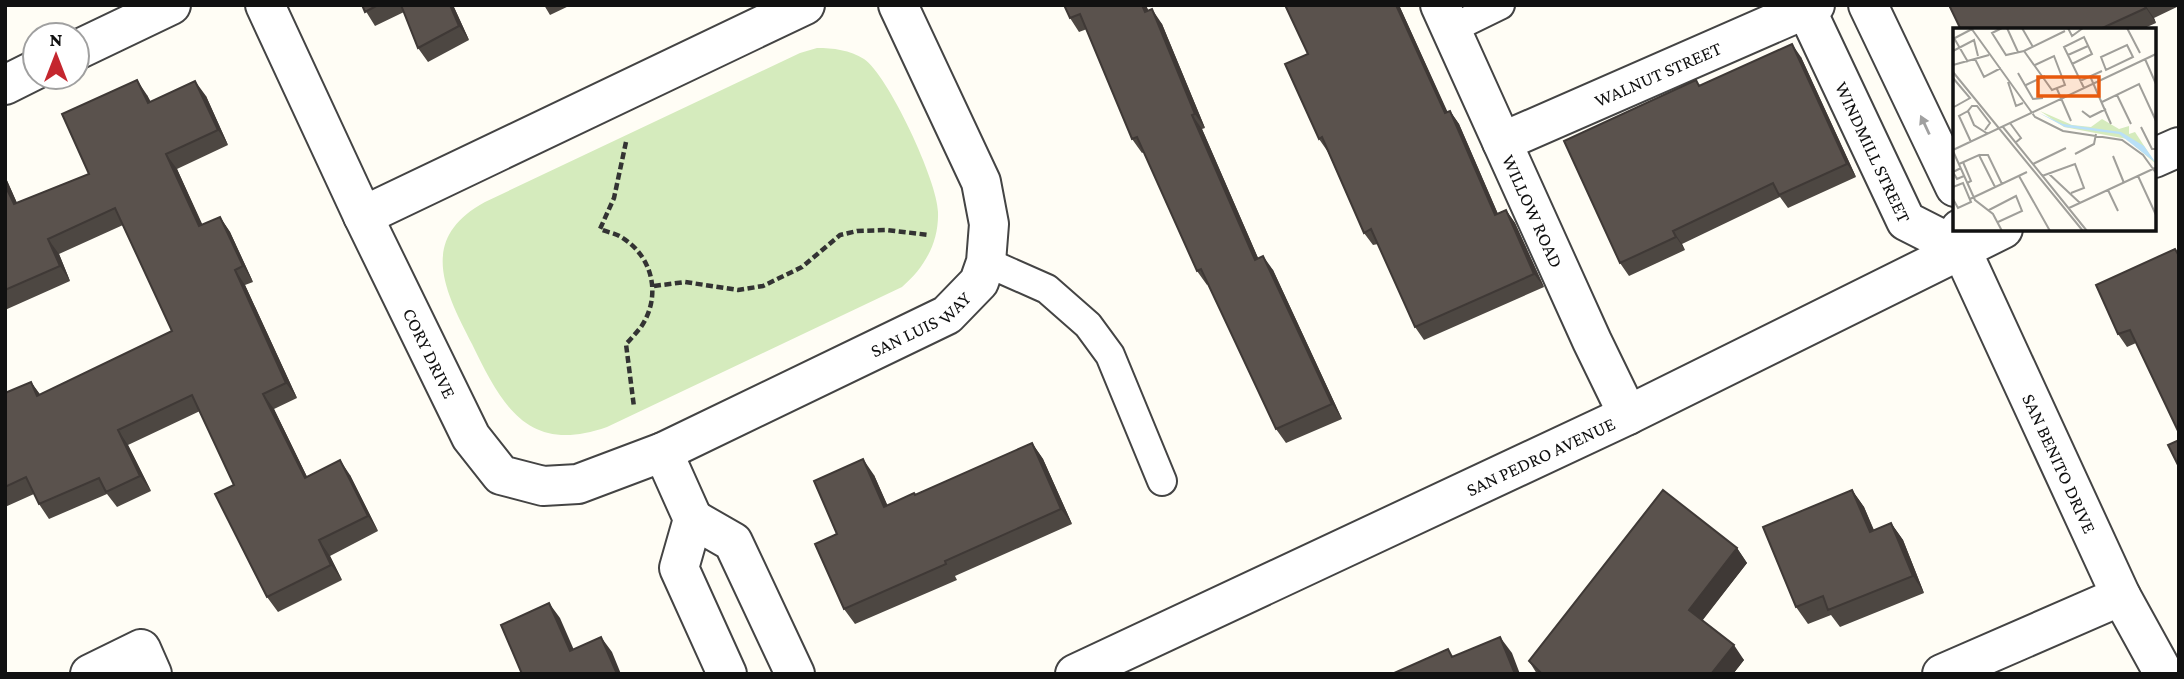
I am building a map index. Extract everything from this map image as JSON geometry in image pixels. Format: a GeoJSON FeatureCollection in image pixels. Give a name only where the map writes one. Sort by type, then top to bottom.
{"type":"FeatureCollection","features":[{"type":"Feature","properties":{"kind":"street"},"geometry":{"type":"LineString","coordinates":[[91,43],[170,5]]}},
{"type":"Feature","properties":{"kind":"street","name":"CORY DRIVE"},"geometry":{"type":"LineString","coordinates":[[265,5],[363,216],[471,437],[502,475],[543,486],[578,484],[663,452]]}},
{"type":"Feature","properties":{"kind":"street"},"geometry":{"type":"LineString","coordinates":[[363,216],[805,5]]}},
{"type":"Feature","properties":{"kind":"street","name":"SAN LUIS WAY"},"geometry":{"type":"LineString","coordinates":[[663,452],[947,315],[979,282],[986,261],[989,224],[981,182],[898,5]]}},
{"type":"Feature","properties":{"kind":"street"},"geometry":{"type":"LineString","coordinates":[[1868,5],[1953,183]]}},
{"type":"Feature","properties":{"kind":"street","name":"WALNUT STREET"},"geometry":{"type":"LineString","coordinates":[[1502,142],[1810,7]]}},
{"type":"Feature","properties":{"kind":"street","name":"WINDMILL STREET"},"geometry":{"type":"LineString","coordinates":[[1810,7],[1906,221],[1960,239]]}},
{"type":"Feature","properties":{"kind":"street","name":"WILLOW ROAD"},"geometry":{"type":"LineString","coordinates":[[1445,17],[1628,415]]}},
{"type":"Feature","properties":{"kind":"street"},"geometry":{"type":"LineString","coordinates":[[5,85],[21,77]]}},
{"type":"Feature","properties":{"kind":"street"},"geometry":{"type":"LineString","coordinates":[[2156,157],[2179,147]]}},
{"type":"Feature","properties":{"kind":"street","name":"SAN PEDRO AVENUE"},"geometry":{"type":"LineString","coordinates":[[1075,674],[1124,664],[1628,415],[1960,239],[1994,231]]}},
{"type":"Feature","properties":{"kind":"street","name":"SAN BENITO DRIVE"},"geometry":{"type":"LineString","coordinates":[[1960,239],[2121,596],[2164,674]]}},
{"type":"Feature","properties":{"kind":"street"},"geometry":{"type":"LineString","coordinates":[[663,452],[693,519],[733,542],[795,674]]}},
{"type":"Feature","properties":{"kind":"street"},"geometry":{"type":"LineString","coordinates":[[693,519],[678,568],[727,674]]}},
{"type":"Feature","properties":{"kind":"street"},"geometry":{"type":"LineString","coordinates":[[1942,674],[2121,596]]}},
{"type":"Feature","properties":{"kind":"street"},"geometry":{"type":"LineString","coordinates":[[90,674],[141,649],[152,674]]}},
{"type":"Feature","properties":{"kind":"lane"},"geometry":{"type":"LineString","coordinates":[[1445,17],[1500,5]]}},
{"type":"Feature","properties":{"kind":"lane"},"geometry":{"type":"LineString","coordinates":[[986,261],[1047,289],[1088,325],[1110,355],[1162,481]]}},
{"type":"Feature","properties":{"kind":"path"},"geometry":{"type":"LineString","coordinates":[[626,142],[614,198],[600,229],[620,236],[636,249],[648,264],[653,286],[651,306],[641,326],[626,344],[634,407]]}},
{"type":"Feature","properties":{"kind":"path"},"geometry":{"type":"LineString","coordinates":[[653,286],[685,282],[738,290],[763,286],[802,267],[840,235],[857,231],[887,230],[929,235]]}},
{"type":"Feature","properties":{"kind":"green space"},"geometry":{"type":"Polygon","coordinates":[[[817,48],[853,53],[864,59],[886,85],[910,130],[930,178],[938,212],[933,244],[917,272],[902,287],[607,427],[580,434],[557,435],[537,429],[521,419],[507,405],[483,367],[453,305],[443,267],[444,249],[450,232],[464,217],[485,202],[800,53],[817,48]]]}},
{"type":"Feature","properties":{"kind":"building"},"geometry":{"type":"Polygon","coordinates":[[[362,5],[378,5],[365,12],[362,5]]]}},
{"type":"Feature","properties":{"kind":"building"},"geometry":{"type":"Polygon","coordinates":[[[401,5],[450,5],[459,26],[418,48],[401,5]]]}},
{"type":"Feature","properties":{"kind":"building"},"geometry":{"type":"Polygon","coordinates":[[[1064,5],[1142,5],[1145,12],[1152,9],[1195,114],[1192,115],[1255,260],[1263,256],[1332,404],[1276,429],[1201,269],[1197,271],[1137,137],[1132,139],[1080,14],[1070,18],[1064,5]]]}},
{"type":"Feature","properties":{"kind":"building"},"geometry":{"type":"Polygon","coordinates":[[[1285,5],[1396,5],[1445,113],[1450,111],[1495,215],[1506,210],[1534,274],[1415,327],[1371,229],[1364,233],[1322,137],[1319,139],[1285,64],[1308,54],[1285,5]]]}},
{"type":"Feature","properties":{"kind":"building"},"geometry":{"type":"Polygon","coordinates":[[[1949,5],[2144,5],[2146,8],[2102,28],[1960,28],[1949,5]]]}},
{"type":"Feature","properties":{"kind":"building"},"geometry":{"type":"Polygon","coordinates":[[[1792,44],[1847,164],[1779,195],[1773,183],[1673,231],[1676,237],[1620,263],[1564,141],[1696,80],[1699,86],[1792,44]]]}},
{"type":"Feature","properties":{"kind":"building"},"geometry":{"type":"Polygon","coordinates":[[[137,80],[148,103],[195,81],[218,130],[166,154],[199,226],[220,217],[243,266],[235,270],[286,383],[263,394],[305,478],[340,460],[368,516],[319,540],[331,565],[267,597],[215,494],[234,485],[192,395],[118,430],[140,476],[106,492],[99,478],[39,504],[26,477],[5,487],[5,393],[31,382],[37,396],[172,331],[115,208],[48,239],[60,266],[5,290],[5,185],[14,204],[89,174],[62,114],[137,80]]]}},
{"type":"Feature","properties":{"kind":"building"},"geometry":{"type":"Polygon","coordinates":[[[2175,249],[2179,256],[2179,433],[2130,330],[2118,334],[2096,285],[2175,249]]]}},
{"type":"Feature","properties":{"kind":"building"},"geometry":{"type":"Polygon","coordinates":[[[2179,440],[2179,467],[2168,445],[2179,440]]]}},
{"type":"Feature","properties":{"kind":"building"},"geometry":{"type":"Polygon","coordinates":[[[1032,443],[1061,509],[844,609],[815,544],[837,534],[814,481],[863,459],[884,507],[1032,443]]]}},
{"type":"Feature","properties":{"kind":"building"},"geometry":{"type":"Polygon","coordinates":[[[1663,490],[1737,548],[1689,610],[1734,645],[1711,674],[1542,674],[1529,661],[1663,490]]]}},
{"type":"Feature","properties":{"kind":"building"},"geometry":{"type":"Polygon","coordinates":[[[1852,490],[1870,532],[1891,523],[1913,576],[1828,610],[1823,596],[1796,607],[1763,527],[1852,490]]]}},
{"type":"Feature","properties":{"kind":"building"},"geometry":{"type":"Polygon","coordinates":[[[549,603],[570,651],[601,637],[617,674],[522,674],[501,625],[549,603]]]}},
{"type":"Feature","properties":{"kind":"building"},"geometry":{"type":"Polygon","coordinates":[[[1500,637],[1515,674],[1392,674],[1448,649],[1452,657],[1500,637]]]}}]}
